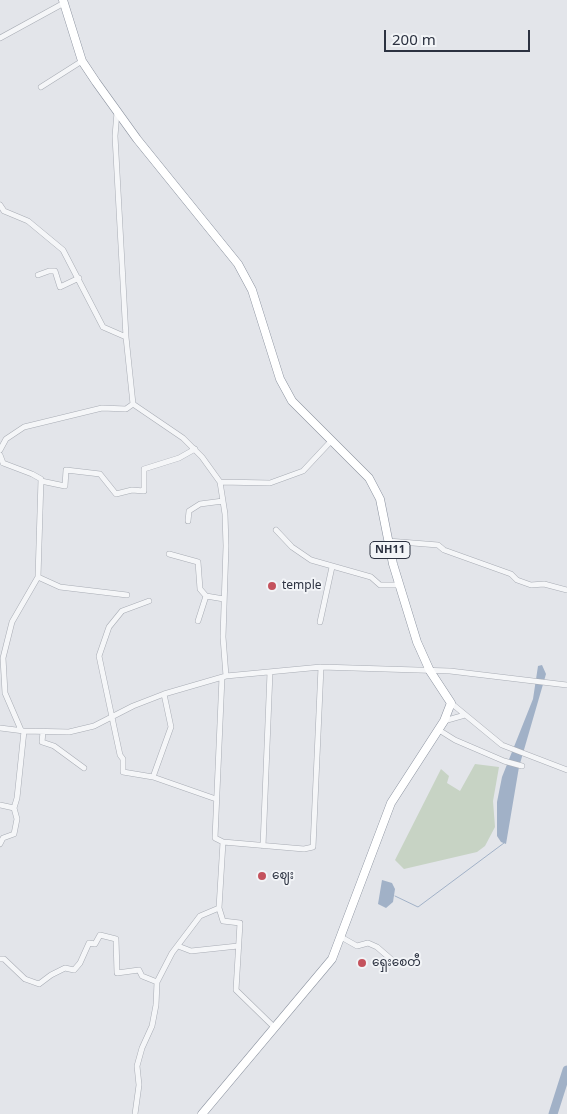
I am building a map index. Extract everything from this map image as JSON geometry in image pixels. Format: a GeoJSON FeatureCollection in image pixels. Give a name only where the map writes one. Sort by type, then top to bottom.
{"type":"FeatureCollection","features":[{"type":"Feature","properties":{"kind":"highway","name":"NH11"},"geometry":{"type":"LineString","coordinates":[[63,2],[82,61],[117,111],[238,264],[252,290],[280,379],[292,400],[369,478],[380,499],[399,585],[417,642],[430,671],[451,703]]}},
{"type":"Feature","properties":{"kind":"highway"},"geometry":{"type":"LineString","coordinates":[[202,1114],[332,959],[391,803],[439,730],[451,703]]}},
{"type":"Feature","properties":{"kind":"street"},"geometry":{"type":"LineString","coordinates":[[0,38],[63,2]]}},
{"type":"Feature","properties":{"kind":"street"},"geometry":{"type":"LineString","coordinates":[[41,87],[82,61]]}},
{"type":"Feature","properties":{"kind":"street"},"geometry":{"type":"LineString","coordinates":[[117,111],[115,136],[126,337],[133,404],[183,438],[194,449],[220,482],[223,501],[226,546],[223,637],[224,676],[215,838],[223,842],[263,846],[304,849],[313,847],[321,667]]}},
{"type":"Feature","properties":{"kind":"street"},"geometry":{"type":"LineString","coordinates":[[0,205],[4,211],[28,221],[63,250],[103,328],[126,337]]}},
{"type":"Feature","properties":{"kind":"street"},"geometry":{"type":"LineString","coordinates":[[38,276],[49,271],[55,271],[60,287],[79,278]]}},
{"type":"Feature","properties":{"kind":"street"},"geometry":{"type":"LineString","coordinates":[[0,450],[6,439],[24,427],[102,408],[126,409],[133,404]]}},
{"type":"Feature","properties":{"kind":"street"},"geometry":{"type":"LineString","coordinates":[[220,482],[270,483],[303,471],[332,440]]}},
{"type":"Feature","properties":{"kind":"street"},"geometry":{"type":"LineString","coordinates":[[0,455],[3,463],[32,474],[41,480],[65,486],[66,470],[100,474],[116,494],[132,490],[144,491],[144,469],[150,465],[179,458],[194,449]]}},
{"type":"Feature","properties":{"kind":"street"},"geometry":{"type":"LineString","coordinates":[[0,844],[3,838],[14,834],[17,820],[14,808],[17,798],[22,731],[5,694],[3,658],[12,622],[38,578],[41,480]]}},
{"type":"Feature","properties":{"kind":"street"},"geometry":{"type":"LineString","coordinates":[[188,521],[189,511],[200,504],[223,501]]}},
{"type":"Feature","properties":{"kind":"street"},"geometry":{"type":"LineString","coordinates":[[276,530],[292,547],[310,560],[332,568],[371,577],[380,585],[399,585]]}},
{"type":"Feature","properties":{"kind":"street"},"geometry":{"type":"LineString","coordinates":[[388,541],[438,545],[444,550],[511,574],[517,580],[531,585],[544,584],[567,590]]}},
{"type":"Feature","properties":{"kind":"street"},"geometry":{"type":"LineString","coordinates":[[169,554],[198,562],[200,589],[206,596],[224,599]]}},
{"type":"Feature","properties":{"kind":"street"},"geometry":{"type":"LineString","coordinates":[[320,622],[332,568]]}},
{"type":"Feature","properties":{"kind":"street"},"geometry":{"type":"LineString","coordinates":[[38,578],[60,587],[127,595]]}},
{"type":"Feature","properties":{"kind":"street"},"geometry":{"type":"LineString","coordinates":[[198,621],[206,596]]}},
{"type":"Feature","properties":{"kind":"street"},"geometry":{"type":"LineString","coordinates":[[149,601],[122,611],[109,627],[99,656],[123,759],[123,772],[153,777],[216,799]]}},
{"type":"Feature","properties":{"kind":"street"},"geometry":{"type":"LineString","coordinates":[[0,728],[22,731],[69,732],[94,726],[112,716],[164,694],[224,676],[321,667],[450,671],[567,685]]}},
{"type":"Feature","properties":{"kind":"street"},"geometry":{"type":"LineString","coordinates":[[263,846],[270,672]]}},
{"type":"Feature","properties":{"kind":"street"},"geometry":{"type":"LineString","coordinates":[[153,777],[172,726],[164,694]]}},
{"type":"Feature","properties":{"kind":"street"},"geometry":{"type":"LineString","coordinates":[[451,703],[509,748],[567,770]]}},
{"type":"Feature","properties":{"kind":"street"},"geometry":{"type":"LineString","coordinates":[[444,721],[465,715]]}},
{"type":"Feature","properties":{"kind":"street"},"geometry":{"type":"LineString","coordinates":[[439,730],[455,740],[504,761],[522,766]]}},
{"type":"Feature","properties":{"kind":"street"},"geometry":{"type":"LineString","coordinates":[[43,732],[42,742],[54,746],[84,768]]}},
{"type":"Feature","properties":{"kind":"street"},"geometry":{"type":"LineString","coordinates":[[0,805],[14,808]]}},
{"type":"Feature","properties":{"kind":"street"},"geometry":{"type":"LineString","coordinates":[[223,842],[219,908],[223,921],[240,923],[236,990],[276,1028]]}},
{"type":"Feature","properties":{"kind":"street"},"geometry":{"type":"LineString","coordinates":[[135,1114],[140,1085],[137,1066],[142,1048],[152,1026],[156,1005],[157,982],[178,946],[200,916],[219,908]]}},
{"type":"Feature","properties":{"kind":"street"},"geometry":{"type":"LineString","coordinates":[[0,959],[4,959],[25,979],[39,984],[65,968],[74,970],[80,963],[89,943],[95,944],[100,935],[116,939],[117,973],[139,970],[142,976],[157,982]]}},
{"type":"Feature","properties":{"kind":"street"},"geometry":{"type":"LineString","coordinates":[[341,937],[358,946],[368,943],[377,947],[392,960]]}},
{"type":"Feature","properties":{"kind":"street"},"geometry":{"type":"LineString","coordinates":[[178,946],[191,951],[238,946]]}},
{"type":"Feature","properties":{"kind":"green space"},"geometry":{"type":"Polygon","coordinates":[[[475,764],[499,767],[493,801],[495,827],[485,846],[477,852],[404,869],[395,860],[441,769],[449,776],[447,783],[460,791],[475,764]]]}},
{"type":"Feature","properties":{"kind":"water"},"geometry":{"type":"Polygon","coordinates":[[[542,665],[546,674],[519,767],[506,844],[501,842],[497,836],[497,802],[502,777],[533,699],[538,666],[542,665]]]}},
{"type":"Feature","properties":{"kind":"water"},"geometry":{"type":"Polygon","coordinates":[[[382,880],[392,883],[395,889],[393,902],[386,908],[378,904],[382,880]]]}},
{"type":"Feature","properties":{"kind":"waterway"},"geometry":{"type":"LineString","coordinates":[[395,896],[418,907],[504,843]]}},
{"type":"Feature","properties":{"kind":"waterway"},"geometry":{"type":"LineString","coordinates":[[553,1114],[567,1070]]}},
{"type":"Feature","properties":{"kind":"place","name":"temple"},"geometry":{"type":"Point","coordinates":[272,586]}},
{"type":"Feature","properties":{"kind":"place","name":"ဈေး"},"geometry":{"type":"Point","coordinates":[262,876]}},
{"type":"Feature","properties":{"kind":"place","name":"ရှေးစေတီ"},"geometry":{"type":"Point","coordinates":[362,963]}}]}
